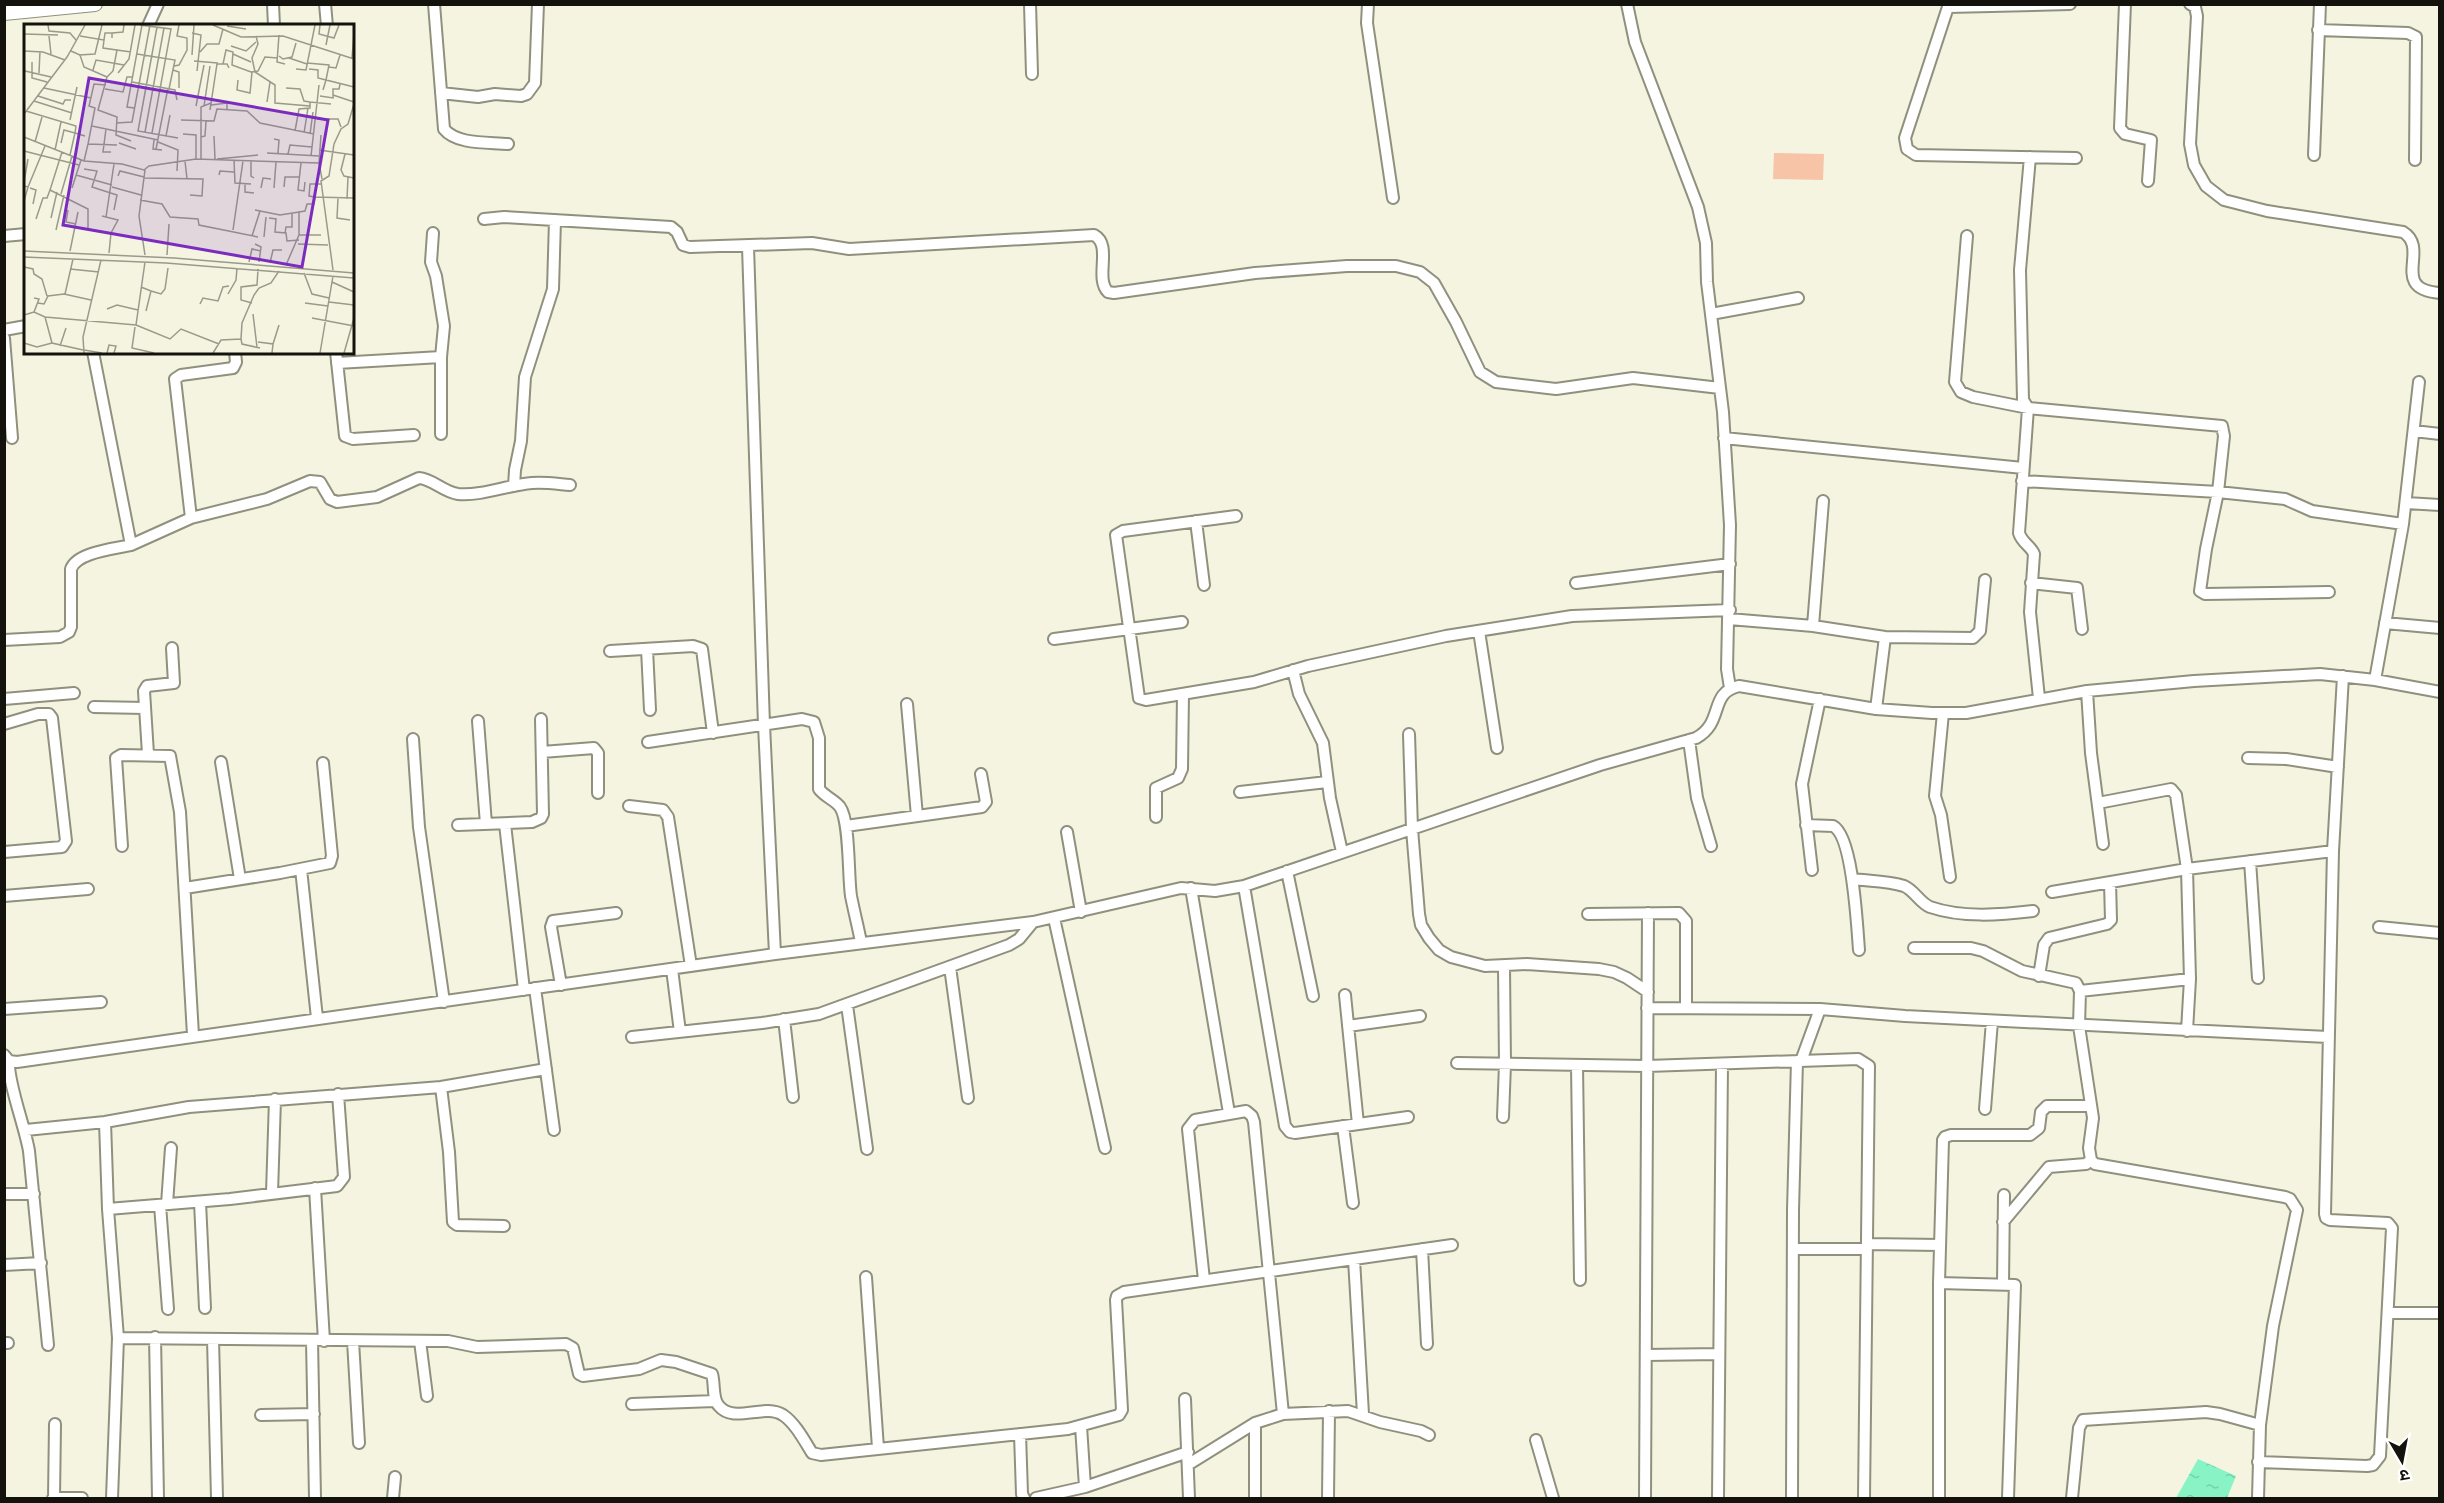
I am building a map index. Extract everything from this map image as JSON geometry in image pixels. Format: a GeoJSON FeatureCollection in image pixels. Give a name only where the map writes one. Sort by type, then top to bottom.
{"type":"FeatureCollection","features":[{"type":"Feature","properties":{"kind":"street"},"geometry":{"type":"LineString","coordinates":[[4,13],[94,4]]}},
{"type":"Feature","properties":{"kind":"street"},"geometry":{"type":"LineString","coordinates":[[149,24],[158,4]]}},
{"type":"Feature","properties":{"kind":"street"},"geometry":{"type":"LineString","coordinates":[[273,4],[274,24]]}},
{"type":"Feature","properties":{"kind":"street"},"geometry":{"type":"LineString","coordinates":[[325,4],[327,24]]}},
{"type":"Feature","properties":{"kind":"street"},"geometry":{"type":"LineString","coordinates":[[434,4],[444,129],[449,136],[458,139],[508,144]]}},
{"type":"Feature","properties":{"kind":"street"},"geometry":{"type":"LineString","coordinates":[[441,93],[478,97],[495,94],[521,96],[532,90],[535,83],[538,4]]}},
{"type":"Feature","properties":{"kind":"street"},"geometry":{"type":"LineString","coordinates":[[1030,4],[1032,74]]}},
{"type":"Feature","properties":{"kind":"street"},"geometry":{"type":"LineString","coordinates":[[1368,4],[1367,23],[1393,198]]}},
{"type":"Feature","properties":{"kind":"street"},"geometry":{"type":"LineString","coordinates":[[1627,4],[1635,42],[1702,221],[1724,438],[1730,564],[1727,669],[1730,688]]}},
{"type":"Feature","properties":{"kind":"street"},"geometry":{"type":"LineString","coordinates":[[2070,4],[1949,6],[1905,138],[1907,149],[1916,155],[2076,158]]}},
{"type":"Feature","properties":{"kind":"street"},"geometry":{"type":"LineString","coordinates":[[2125,4],[2120,128],[2125,134],[2151,140],[2148,181]]}},
{"type":"Feature","properties":{"kind":"street"},"geometry":{"type":"LineString","coordinates":[[2190,4],[2195,7],[2197,16],[2190,144],[2194,165],[2206,186],[2224,200],[2267,211],[2403,232],[2408,235],[2412,246],[2415,284],[2424,292],[2439,293]]}},
{"type":"Feature","properties":{"kind":"street"},"geometry":{"type":"LineString","coordinates":[[2314,155],[2320,4]]}},
{"type":"Feature","properties":{"kind":"street"},"geometry":{"type":"LineString","coordinates":[[2318,30],[2408,33],[2416,38],[2415,160]]}},
{"type":"Feature","properties":{"kind":"street"},"geometry":{"type":"LineString","coordinates":[[2030,157],[2020,270],[2023,400],[2028,408],[2019,533],[2023,543],[2034,554],[2030,612],[2039,698]]}},
{"type":"Feature","properties":{"kind":"street"},"geometry":{"type":"LineString","coordinates":[[484,219],[504,217],[671,227],[677,231],[683,245],[686,246],[748,247],[812,243],[849,249],[1094,235],[1101,243],[1103,286],[1108,292],[1114,293],[1255,273],[1347,266],[1396,266],[1420,272],[1434,283],[1480,372],[1496,382],[1556,389],[1633,378],[1720,388]]}},
{"type":"Feature","properties":{"kind":"street"},"geometry":{"type":"LineString","coordinates":[[514,486],[521,441],[525,377],[553,289],[555,220]]}},
{"type":"Feature","properties":{"kind":"street"},"geometry":{"type":"LineString","coordinates":[[432,233],[432,262],[444,319],[441,357],[441,434]]}},
{"type":"Feature","properties":{"kind":"street"},"geometry":{"type":"LineString","coordinates":[[4,236],[24,234]]}},
{"type":"Feature","properties":{"kind":"street"},"geometry":{"type":"LineString","coordinates":[[1967,236],[1954,382],[1960,392],[1972,397],[2028,408],[2222,426],[2224,436],[2218,492],[2206,549],[2200,587],[2202,593],[2329,592]]}},
{"type":"Feature","properties":{"kind":"street"},"geometry":{"type":"LineString","coordinates":[[748,247],[764,725],[775,954]]}},
{"type":"Feature","properties":{"kind":"street"},"geometry":{"type":"LineString","coordinates":[[1711,314],[1798,298]]}},
{"type":"Feature","properties":{"kind":"street"},"geometry":{"type":"LineString","coordinates":[[4,330],[24,326]]}},
{"type":"Feature","properties":{"kind":"street"},"geometry":{"type":"LineString","coordinates":[[4,338],[12,438]]}},
{"type":"Feature","properties":{"kind":"street"},"geometry":{"type":"LineString","coordinates":[[93,354],[131,545]]}},
{"type":"Feature","properties":{"kind":"street"},"geometry":{"type":"LineString","coordinates":[[191,518],[175,379],[181,375],[233,368],[236,362],[235,354]]}},
{"type":"Feature","properties":{"kind":"street"},"geometry":{"type":"LineString","coordinates":[[414,435],[353,439],[345,436],[337,358],[441,357]]}},
{"type":"Feature","properties":{"kind":"street"},"geometry":{"type":"LineString","coordinates":[[2375,680],[2403,524],[2419,382]]}},
{"type":"Feature","properties":{"kind":"street"},"geometry":{"type":"LineString","coordinates":[[2414,431],[2439,434]]}},
{"type":"Feature","properties":{"kind":"street"},"geometry":{"type":"LineString","coordinates":[[1724,438],[2023,468]]}},
{"type":"Feature","properties":{"kind":"street"},"geometry":{"type":"LineString","coordinates":[[4,640],[65,635],[71,627],[71,568],[73,563],[83,556],[131,545],[191,518],[267,499],[310,481],[320,482],[330,499],[337,502],[377,497],[419,478],[458,494],[481,493],[533,483],[570,485]]}},
{"type":"Feature","properties":{"kind":"street"},"geometry":{"type":"LineString","coordinates":[[2022,481],[2218,492],[2284,499],[2312,512],[2403,524]]}},
{"type":"Feature","properties":{"kind":"street"},"geometry":{"type":"LineString","coordinates":[[1813,626],[1823,501]]}},
{"type":"Feature","properties":{"kind":"street"},"geometry":{"type":"LineString","coordinates":[[2406,503],[2439,505]]}},
{"type":"Feature","properties":{"kind":"street"},"geometry":{"type":"LineString","coordinates":[[1236,516],[1123,531],[1116,535],[1139,698],[1146,700],[1254,682],[1366,652],[1572,616],[1729,615],[1885,637],[1967,639],[1977,636],[1985,580]]}},
{"type":"Feature","properties":{"kind":"street"},"geometry":{"type":"LineString","coordinates":[[1196,521],[1204,585]]}},
{"type":"Feature","properties":{"kind":"street"},"geometry":{"type":"LineString","coordinates":[[1576,583],[1730,564]]}},
{"type":"Feature","properties":{"kind":"street"},"geometry":{"type":"LineString","coordinates":[[2031,583],[2077,588],[2082,629]]}},
{"type":"Feature","properties":{"kind":"street"},"geometry":{"type":"LineString","coordinates":[[1054,639],[1182,622]]}},
{"type":"Feature","properties":{"kind":"street"},"geometry":{"type":"LineString","coordinates":[[2385,623],[2439,628]]}},
{"type":"Feature","properties":{"kind":"street"},"geometry":{"type":"LineString","coordinates":[[1479,631],[1497,748]]}},
{"type":"Feature","properties":{"kind":"street"},"geometry":{"type":"LineString","coordinates":[[1876,709],[1885,637]]}},
{"type":"Feature","properties":{"kind":"street"},"geometry":{"type":"LineString","coordinates":[[610,651],[693,646],[702,649],[713,732]]}},
{"type":"Feature","properties":{"kind":"street"},"geometry":{"type":"LineString","coordinates":[[147,754],[144,691],[147,686],[171,684],[175,681],[172,648]]}},
{"type":"Feature","properties":{"kind":"street"},"geometry":{"type":"LineString","coordinates":[[647,649],[650,710]]}},
{"type":"Feature","properties":{"kind":"street"},"geometry":{"type":"LineString","coordinates":[[1293,670],[1299,694],[1320,736],[1342,852]]}},
{"type":"Feature","properties":{"kind":"street"},"geometry":{"type":"LineString","coordinates":[[48,1346],[26,1130],[9,1074],[7,1058],[17,1062],[193,1035],[444,1002],[861,942],[1033,922],[1181,888],[1215,891],[1244,886],[1600,765],[1689,740],[1706,733],[1712,725],[1720,698],[1730,688],[1738,686],[1876,709],[1943,713],[1966,713],[2087,691],[2194,681],[2320,674],[2375,680],[2439,692]]}},
{"type":"Feature","properties":{"kind":"street"},"geometry":{"type":"LineString","coordinates":[[2258,1462],[2367,1466],[2378,1461],[2389,1312],[2392,1232],[2390,1224],[2326,1218],[2333,851],[2343,676]]}},
{"type":"Feature","properties":{"kind":"street"},"geometry":{"type":"LineString","coordinates":[[2087,691],[2091,753],[2103,844]]}},
{"type":"Feature","properties":{"kind":"street"},"geometry":{"type":"LineString","coordinates":[[4,699],[74,693]]}},
{"type":"Feature","properties":{"kind":"street"},"geometry":{"type":"LineString","coordinates":[[1156,817],[1156,788],[1178,777],[1182,769],[1183,694]]}},
{"type":"Feature","properties":{"kind":"street"},"geometry":{"type":"LineString","coordinates":[[1812,870],[1802,796],[1803,775],[1820,699]]}},
{"type":"Feature","properties":{"kind":"street"},"geometry":{"type":"LineString","coordinates":[[907,704],[917,816]]}},
{"type":"Feature","properties":{"kind":"street"},"geometry":{"type":"LineString","coordinates":[[94,707],[145,708]]}},
{"type":"Feature","properties":{"kind":"street"},"geometry":{"type":"LineString","coordinates":[[1943,713],[1935,795],[1941,815],[1950,877]]}},
{"type":"Feature","properties":{"kind":"street"},"geometry":{"type":"LineString","coordinates":[[4,724],[38,714],[49,714],[52,718],[66,841],[62,847],[4,852]]}},
{"type":"Feature","properties":{"kind":"street"},"geometry":{"type":"LineString","coordinates":[[458,825],[532,822],[541,818],[543,814],[542,719]]}},
{"type":"Feature","properties":{"kind":"street"},"geometry":{"type":"LineString","coordinates":[[648,742],[802,719],[814,722],[819,738],[819,789],[823,795],[839,805],[846,826],[850,888],[861,942]]}},
{"type":"Feature","properties":{"kind":"street"},"geometry":{"type":"LineString","coordinates":[[478,721],[486,824]]}},
{"type":"Feature","properties":{"kind":"street"},"geometry":{"type":"LineString","coordinates":[[1409,734],[1412,829],[1419,914],[1421,925],[1439,950],[1451,957],[1485,966],[1504,967],[1527,964],[1607,970],[1627,978],[1648,992]]}},
{"type":"Feature","properties":{"kind":"street"},"geometry":{"type":"LineString","coordinates":[[413,739],[419,827],[444,1002]]}},
{"type":"Feature","properties":{"kind":"street"},"geometry":{"type":"LineString","coordinates":[[1689,740],[1697,798],[1712,846]]}},
{"type":"Feature","properties":{"kind":"street"},"geometry":{"type":"LineString","coordinates":[[542,752],[594,748],[598,753],[598,793]]}},
{"type":"Feature","properties":{"kind":"street"},"geometry":{"type":"LineString","coordinates":[[122,846],[116,758],[121,755],[167,754],[172,760],[180,812],[193,1035]]}},
{"type":"Feature","properties":{"kind":"street"},"geometry":{"type":"LineString","coordinates":[[2248,758],[2286,759],[2338,767]]}},
{"type":"Feature","properties":{"kind":"street"},"geometry":{"type":"LineString","coordinates":[[221,762],[240,879]]}},
{"type":"Feature","properties":{"kind":"street"},"geometry":{"type":"LineString","coordinates":[[185,888],[326,865],[331,860],[323,763]]}},
{"type":"Feature","properties":{"kind":"street"},"geometry":{"type":"LineString","coordinates":[[846,826],[985,805],[981,774]]}},
{"type":"Feature","properties":{"kind":"street"},"geometry":{"type":"LineString","coordinates":[[1240,792],[1327,782]]}},
{"type":"Feature","properties":{"kind":"street"},"geometry":{"type":"LineString","coordinates":[[2098,803],[2171,789],[2175,791],[2187,869],[2190,979],[2187,1031]]}},
{"type":"Feature","properties":{"kind":"street"},"geometry":{"type":"LineString","coordinates":[[629,806],[663,810],[668,817],[691,966]]}},
{"type":"Feature","properties":{"kind":"street"},"geometry":{"type":"LineString","coordinates":[[505,824],[554,1130]]}},
{"type":"Feature","properties":{"kind":"street"},"geometry":{"type":"LineString","coordinates":[[1806,825],[1838,828],[1853,879],[1859,950]]}},
{"type":"Feature","properties":{"kind":"street"},"geometry":{"type":"LineString","coordinates":[[1068,832],[1081,912]]}},
{"type":"Feature","properties":{"kind":"street"},"geometry":{"type":"LineString","coordinates":[[2052,892],[2187,869],[2333,851]]}},
{"type":"Feature","properties":{"kind":"street"},"geometry":{"type":"LineString","coordinates":[[2250,861],[2258,978]]}},
{"type":"Feature","properties":{"kind":"street"},"geometry":{"type":"LineString","coordinates":[[302,870],[317,1018]]}},
{"type":"Feature","properties":{"kind":"street"},"geometry":{"type":"LineString","coordinates":[[1287,871],[1313,996]]}},
{"type":"Feature","properties":{"kind":"street"},"geometry":{"type":"LineString","coordinates":[[1853,879],[1905,887],[1926,905],[1933,908],[1974,914],[2033,911]]}},
{"type":"Feature","properties":{"kind":"street"},"geometry":{"type":"LineString","coordinates":[[2039,976],[2043,945],[2049,938],[2107,924],[2110,920],[2110,882]]}},
{"type":"Feature","properties":{"kind":"street"},"geometry":{"type":"LineString","coordinates":[[1244,886],[1285,1126],[1290,1132],[1295,1132],[1408,1117]]}},
{"type":"Feature","properties":{"kind":"street"},"geometry":{"type":"LineString","coordinates":[[1191,888],[1229,1113]]}},
{"type":"Feature","properties":{"kind":"street"},"geometry":{"type":"LineString","coordinates":[[4,896],[88,890]]}},
{"type":"Feature","properties":{"kind":"street"},"geometry":{"type":"LineString","coordinates":[[561,985],[551,927],[553,921],[616,913]]}},
{"type":"Feature","properties":{"kind":"street"},"geometry":{"type":"LineString","coordinates":[[1588,914],[1679,913],[1686,921],[1686,1007]]}},
{"type":"Feature","properties":{"kind":"street"},"geometry":{"type":"LineString","coordinates":[[1645,1498],[1648,914]]}},
{"type":"Feature","properties":{"kind":"street"},"geometry":{"type":"LineString","coordinates":[[1054,918],[1105,1148]]}},
{"type":"Feature","properties":{"kind":"street"},"geometry":{"type":"LineString","coordinates":[[632,1037],[819,1014],[1009,945],[1019,939],[1033,922]]}},
{"type":"Feature","properties":{"kind":"street"},"geometry":{"type":"LineString","coordinates":[[2379,927],[2439,933]]}},
{"type":"Feature","properties":{"kind":"street"},"geometry":{"type":"LineString","coordinates":[[1914,948],[1971,948],[1983,951],[2022,971],[2073,981],[2079,986],[2079,1026],[2093,1118],[2089,1148],[2091,1160],[2095,1164],[2285,1197],[2295,1204],[2297,1210],[2273,1326],[2260,1425],[2258,1498]]}},
{"type":"Feature","properties":{"kind":"street"},"geometry":{"type":"LineString","coordinates":[[950,967],[968,1098]]}},
{"type":"Feature","properties":{"kind":"street"},"geometry":{"type":"LineString","coordinates":[[1503,1117],[1504,967]]}},
{"type":"Feature","properties":{"kind":"street"},"geometry":{"type":"LineString","coordinates":[[672,969],[680,1032]]}},
{"type":"Feature","properties":{"kind":"street"},"geometry":{"type":"LineString","coordinates":[[2080,991],[2190,979]]}},
{"type":"Feature","properties":{"kind":"street"},"geometry":{"type":"LineString","coordinates":[[1345,995],[1358,1124]]}},
{"type":"Feature","properties":{"kind":"street"},"geometry":{"type":"LineString","coordinates":[[4,1009],[101,1002]]}},
{"type":"Feature","properties":{"kind":"street"},"geometry":{"type":"LineString","coordinates":[[847,1005],[867,1149]]}},
{"type":"Feature","properties":{"kind":"street"},"geometry":{"type":"LineString","coordinates":[[1647,1008],[1820,1009],[2079,1026],[2328,1037]]}},
{"type":"Feature","properties":{"kind":"street"},"geometry":{"type":"LineString","coordinates":[[1792,1498],[1793,1249],[1799,1061],[1820,1009]]}},
{"type":"Feature","properties":{"kind":"street"},"geometry":{"type":"LineString","coordinates":[[1348,1026],[1420,1016]]}},
{"type":"Feature","properties":{"kind":"street"},"geometry":{"type":"LineString","coordinates":[[784,1019],[793,1097]]}},
{"type":"Feature","properties":{"kind":"street"},"geometry":{"type":"LineString","coordinates":[[1985,1109],[1992,1021]]}},
{"type":"Feature","properties":{"kind":"street"},"geometry":{"type":"LineString","coordinates":[[1457,1063],[1647,1066],[1858,1059],[1869,1066],[1864,1498]]}},
{"type":"Feature","properties":{"kind":"street"},"geometry":{"type":"LineString","coordinates":[[1718,1498],[1722,1064]]}},
{"type":"Feature","properties":{"kind":"street"},"geometry":{"type":"LineString","coordinates":[[1577,1065],[1580,1280]]}},
{"type":"Feature","properties":{"kind":"street"},"geometry":{"type":"LineString","coordinates":[[26,1130],[105,1122],[189,1107],[441,1086],[546,1069]]}},
{"type":"Feature","properties":{"kind":"street"},"geometry":{"type":"LineString","coordinates":[[441,1086],[449,1152],[453,1222],[457,1225],[504,1226]]}},
{"type":"Feature","properties":{"kind":"street"},"geometry":{"type":"LineString","coordinates":[[108,1209],[200,1202],[337,1186],[344,1177],[338,1094]]}},
{"type":"Feature","properties":{"kind":"street"},"geometry":{"type":"LineString","coordinates":[[272,1193],[275,1099]]}},
{"type":"Feature","properties":{"kind":"street"},"geometry":{"type":"LineString","coordinates":[[1939,1498],[1939,1283],[1942,1146],[1945,1137],[1951,1135],[2031,1135],[2038,1128],[2041,1113],[2047,1106],[2091,1106]]}},
{"type":"Feature","properties":{"kind":"street"},"geometry":{"type":"LineString","coordinates":[[1204,1281],[1188,1128],[1196,1120],[1246,1111],[1252,1116],[1254,1122],[1282,1414]]}},
{"type":"Feature","properties":{"kind":"street"},"geometry":{"type":"LineString","coordinates":[[105,1122],[108,1209],[118,1338],[112,1498]]}},
{"type":"Feature","properties":{"kind":"street"},"geometry":{"type":"LineString","coordinates":[[1343,1126],[1353,1203]]}},
{"type":"Feature","properties":{"kind":"street"},"geometry":{"type":"LineString","coordinates":[[168,1309],[163,1204],[171,1148]]}},
{"type":"Feature","properties":{"kind":"street"},"geometry":{"type":"LineString","coordinates":[[2003,1222],[2049,1167],[2086,1164],[2091,1160]]}},
{"type":"Feature","properties":{"kind":"street"},"geometry":{"type":"LineString","coordinates":[[315,1188],[324,1341]]}},
{"type":"Feature","properties":{"kind":"street"},"geometry":{"type":"LineString","coordinates":[[4,1194],[34,1194]]}},
{"type":"Feature","properties":{"kind":"street"},"geometry":{"type":"LineString","coordinates":[[2003,1285],[2004,1195]]}},
{"type":"Feature","properties":{"kind":"street"},"geometry":{"type":"LineString","coordinates":[[200,1202],[205,1308]]}},
{"type":"Feature","properties":{"kind":"street"},"geometry":{"type":"LineString","coordinates":[[118,1338],[447,1341],[477,1347],[566,1344],[573,1348],[579,1374],[583,1376],[639,1369],[655,1361],[667,1360],[712,1374],[716,1401],[720,1408],[729,1412],[767,1411],[783,1415],[815,1455],[1081,1426],[1122,1413],[1117,1296],[1124,1292],[1452,1245]]}},
{"type":"Feature","properties":{"kind":"street"},"geometry":{"type":"LineString","coordinates":[[1793,1249],[1940,1245]]}},
{"type":"Feature","properties":{"kind":"street"},"geometry":{"type":"LineString","coordinates":[[1422,1249],[1427,1344]]}},
{"type":"Feature","properties":{"kind":"street"},"geometry":{"type":"LineString","coordinates":[[1354,1259],[1363,1414]]}},
{"type":"Feature","properties":{"kind":"street"},"geometry":{"type":"LineString","coordinates":[[4,1265],[41,1263]]}},
{"type":"Feature","properties":{"kind":"street"},"geometry":{"type":"LineString","coordinates":[[866,1277],[878,1448]]}},
{"type":"Feature","properties":{"kind":"street"},"geometry":{"type":"LineString","coordinates":[[1939,1283],[2015,1285],[2008,1498]]}},
{"type":"Feature","properties":{"kind":"street"},"geometry":{"type":"LineString","coordinates":[[2389,1312],[2439,1313]]}},
{"type":"Feature","properties":{"kind":"street"},"geometry":{"type":"LineString","coordinates":[[155,1337],[158,1498]]}},
{"type":"Feature","properties":{"kind":"street"},"geometry":{"type":"LineString","coordinates":[[213,1339],[217,1498]]}},
{"type":"Feature","properties":{"kind":"street"},"geometry":{"type":"LineString","coordinates":[[312,1340],[315,1498]]}},
{"type":"Feature","properties":{"kind":"street"},"geometry":{"type":"LineString","coordinates":[[353,1341],[359,1443]]}},
{"type":"Feature","properties":{"kind":"street"},"geometry":{"type":"LineString","coordinates":[[420,1341],[428,1396]]}},
{"type":"Feature","properties":{"kind":"street"},"geometry":{"type":"LineString","coordinates":[[1646,1355],[1719,1354]]}},
{"type":"Feature","properties":{"kind":"street"},"geometry":{"type":"LineString","coordinates":[[1185,1399],[1189,1498]]}},
{"type":"Feature","properties":{"kind":"street"},"geometry":{"type":"LineString","coordinates":[[632,1404],[716,1401]]}},
{"type":"Feature","properties":{"kind":"street"},"geometry":{"type":"LineString","coordinates":[[1328,1498],[1329,1411]]}},
{"type":"Feature","properties":{"kind":"street"},"geometry":{"type":"LineString","coordinates":[[1189,1464],[1255,1423],[1282,1414],[1348,1411],[1429,1435]]}},
{"type":"Feature","properties":{"kind":"street"},"geometry":{"type":"LineString","coordinates":[[2072,1498],[2079,1428],[2083,1420],[2206,1412],[2260,1425]]}},
{"type":"Feature","properties":{"kind":"street"},"geometry":{"type":"LineString","coordinates":[[261,1415],[314,1414]]}},
{"type":"Feature","properties":{"kind":"street"},"geometry":{"type":"LineString","coordinates":[[1255,1423],[1255,1498]]}},
{"type":"Feature","properties":{"kind":"street"},"geometry":{"type":"LineString","coordinates":[[55,1424],[53,1498],[82,1498]]}},
{"type":"Feature","properties":{"kind":"street"},"geometry":{"type":"LineString","coordinates":[[1081,1426],[1085,1487]]}},
{"type":"Feature","properties":{"kind":"street"},"geometry":{"type":"LineString","coordinates":[[1020,1434],[1024,1498]]}},
{"type":"Feature","properties":{"kind":"street"},"geometry":{"type":"LineString","coordinates":[[1536,1440],[1552,1498]]}},
{"type":"Feature","properties":{"kind":"street"},"geometry":{"type":"LineString","coordinates":[[1036,1498],[1085,1487],[1188,1452]]}},
{"type":"Feature","properties":{"kind":"street"},"geometry":{"type":"LineString","coordinates":[[393,1498],[395,1477]]}},
{"type":"Feature","properties":{"kind":"shaded area"},"geometry":{"type":"Polygon","coordinates":[[[1774,153],[1824,154],[1823,180],[1773,179],[1774,153]]]}},
{"type":"Feature","properties":{"kind":"water"},"geometry":{"type":"Polygon","coordinates":[[[2198,1459],[2236,1476],[2227,1498],[2176,1498],[2198,1459]]]}}]}
